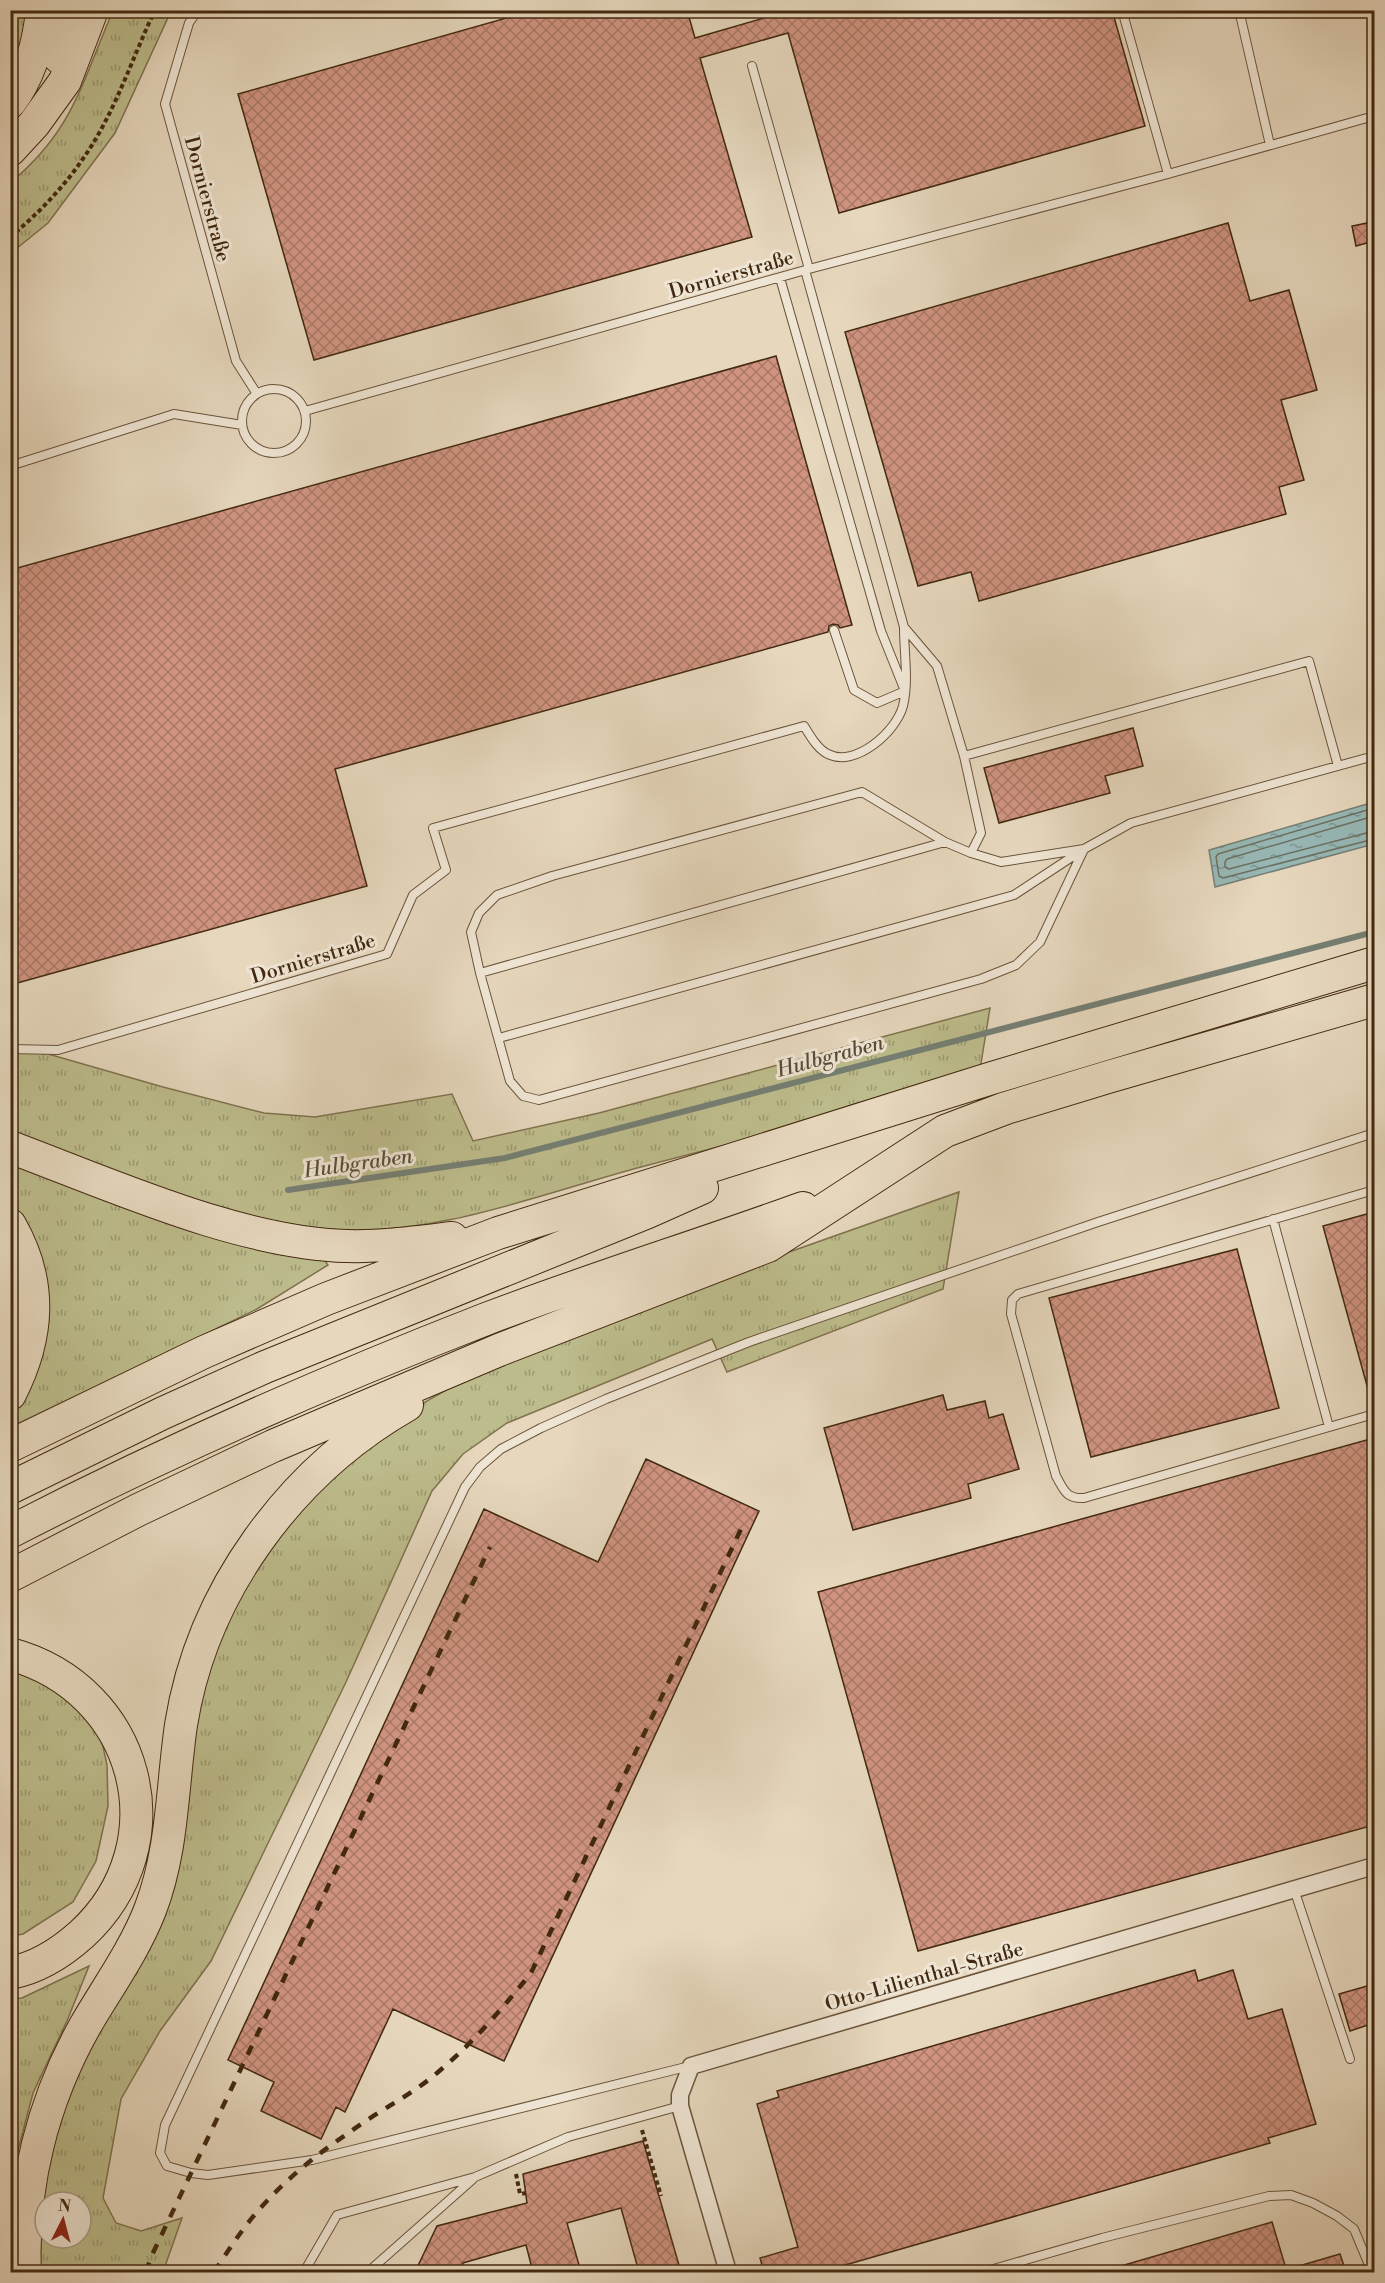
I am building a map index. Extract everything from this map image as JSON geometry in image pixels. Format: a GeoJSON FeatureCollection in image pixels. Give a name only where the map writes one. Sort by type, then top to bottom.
{"type":"FeatureCollection","features":[{"type":"Feature","properties":{"kind":"highway"},"geometry":{"type":"LineString","coordinates":[[10,102],[27,73],[33,57],[42,10]]}},
{"type":"Feature","properties":{"kind":"highway"},"geometry":{"type":"LineString","coordinates":[[45,107],[68,10]]}},
{"type":"Feature","properties":{"kind":"highway"},"geometry":{"type":"LineString","coordinates":[[10,150],[27,133],[65,81],[92,10]]}},
{"type":"Feature","properties":{"kind":"highway"},"geometry":{"type":"LineString","coordinates":[[10,1446],[214,1348],[326,1299],[498,1233],[992,1078],[1374,963]]}},
{"type":"Feature","properties":{"kind":"highway"},"geometry":{"type":"LineString","coordinates":[[10,1576],[224,1468],[464,1366],[768,1246],[945,1131],[1006,1108],[1374,1000]]}},
{"type":"Feature","properties":{"kind":"highway"},"geometry":{"type":"LineString","coordinates":[[10,1488],[153,1417],[327,1341],[648,1212],[706,1186],[878,1125],[992,1078]]}},
{"type":"Feature","properties":{"kind":"highway"},"geometry":{"type":"LineString","coordinates":[[10,1147],[195,1215],[298,1242],[347,1246],[386,1245],[498,1233]]}},
{"type":"Feature","properties":{"kind":"highway"},"geometry":{"type":"LineString","coordinates":[[10,1532],[195,1441],[398,1354],[536,1301],[851,1191]]}},
{"type":"Feature","properties":{"kind":"highway"},"geometry":{"type":"LineString","coordinates":[[10,1226],[27,1261],[34,1299],[31,1338],[26,1358],[10,1394]]}},
{"type":"Feature","properties":{"kind":"highway"},"geometry":{"type":"LineString","coordinates":[[25,2272],[28,2193],[34,2159],[45,2120],[63,2070],[141,1931],[156,1893],[170,1835],[178,1745],[186,1702],[201,1649],[213,1618],[241,1564],[257,1539],[297,1492],[345,1448],[464,1366]]}},
{"type":"Feature","properties":{"kind":"highway"},"geometry":{"type":"LineString","coordinates":[[10,1654],[31,1660],[61,1676],[77,1687],[106,1718],[128,1761],[135,1789],[136,1816],[134,1841],[128,1868],[106,1907],[91,1926],[70,1945],[41,1963],[10,1973]]}},
{"type":"Feature","properties":{"kind":"street","name":"Otto-Lilienthal-Straße"},"geometry":{"type":"LineString","coordinates":[[691,2066],[1374,1866]]}},
{"type":"Feature","properties":{"kind":"street"},"geometry":{"type":"LineString","coordinates":[[691,2066],[680,2095],[680,2106],[728,2272]]}},
{"type":"Feature","properties":{"kind":"lane","name":"Dornierstraße"},"geometry":{"type":"LineString","coordinates":[[198,10],[189,23],[165,104],[236,361],[257,394]]}},
{"type":"Feature","properties":{"kind":"lane"},"geometry":{"type":"LineString","coordinates":[[1122,10],[1168,174]]}},
{"type":"Feature","properties":{"kind":"lane"},"geometry":{"type":"LineString","coordinates":[[1239,10],[1270,145]]}},
{"type":"Feature","properties":{"kind":"lane"},"geometry":{"type":"LineString","coordinates":[[752,66],[904,627],[905,691]]}},
{"type":"Feature","properties":{"kind":"lane","name":"Dornierstraße"},"geometry":{"type":"LineString","coordinates":[[305,411],[807,269],[1168,174],[1374,116]]}},
{"type":"Feature","properties":{"kind":"lane"},"geometry":{"type":"LineString","coordinates":[[780,278],[881,631],[905,691]]}},
{"type":"Feature","properties":{"kind":"lane"},"geometry":{"type":"LineString","coordinates":[[271,389],[286,391],[298,399],[305,411],[306,429],[302,437],[297,445],[281,453],[263,452],[249,441],[242,425],[245,407],[257,394],[271,389]]}},
{"type":"Feature","properties":{"kind":"lane"},"geometry":{"type":"LineString","coordinates":[[10,466],[174,414],[242,425]]}},
{"type":"Feature","properties":{"kind":"lane"},"geometry":{"type":"LineString","coordinates":[[904,627],[937,666],[964,756],[981,833],[971,853]]}},
{"type":"Feature","properties":{"kind":"lane"},"geometry":{"type":"LineString","coordinates":[[834,630],[854,690],[877,703],[905,691]]}},
{"type":"Feature","properties":{"kind":"lane"},"geometry":{"type":"LineString","coordinates":[[964,756],[1309,661],[1338,766]]}},
{"type":"Feature","properties":{"kind":"lane","name":"Dornierstraße"},"geometry":{"type":"LineString","coordinates":[[10,1049],[57,1050],[387,954],[413,895],[446,870],[433,828],[804,726],[819,747],[828,754],[843,757],[860,753],[889,731],[902,709],[905,691]]}},
{"type":"Feature","properties":{"kind":"lane"},"geometry":{"type":"LineString","coordinates":[[499,1038],[1014,895],[1084,849],[1131,823],[1374,756]]}},
{"type":"Feature","properties":{"kind":"lane"},"geometry":{"type":"LineString","coordinates":[[862,792],[945,842],[1001,862],[1084,849],[1040,942],[1016,965],[981,979],[539,1100],[523,1096],[510,1081],[471,932],[479,913],[497,895],[552,876],[862,792]]}},
{"type":"Feature","properties":{"kind":"lane"},"geometry":{"type":"LineString","coordinates":[[480,973],[945,842]]}},
{"type":"Feature","properties":{"kind":"lane"},"geometry":{"type":"LineString","coordinates":[[691,2066],[312,2160],[208,2175],[167,2166],[160,2153],[165,2125],[465,1487],[480,1467],[501,1449],[541,1428],[749,1342],[1088,1225],[1374,1133]]}},
{"type":"Feature","properties":{"kind":"lane"},"geometry":{"type":"LineString","coordinates":[[1374,1190],[1018,1294],[1011,1300],[1011,1314],[1056,1476],[1065,1492],[1074,1499],[1374,1414]]}},
{"type":"Feature","properties":{"kind":"lane"},"geometry":{"type":"LineString","coordinates":[[1273,1219],[1329,1427]]}},
{"type":"Feature","properties":{"kind":"lane"},"geometry":{"type":"LineString","coordinates":[[1294,1889],[1350,2059]]}},
{"type":"Feature","properties":{"kind":"lane"},"geometry":{"type":"LineString","coordinates":[[304,2272],[337,2215],[475,2177],[568,2137],[680,2106]]}},
{"type":"Feature","properties":{"kind":"lane"},"geometry":{"type":"LineString","coordinates":[[368,2272],[475,2177]]}},
{"type":"Feature","properties":{"kind":"lane"},"geometry":{"type":"LineString","coordinates":[[983,2272],[1102,2238],[1280,2195],[1291,2195],[1313,2203],[1337,2216],[1354,2229],[1372,2272]]}},
{"type":"Feature","properties":{"kind":"path"},"geometry":{"type":"LineString","coordinates":[[10,237],[38,214],[85,157],[104,124],[155,10]]}},
{"type":"Feature","properties":{"kind":"path"},"geometry":{"type":"LineString","coordinates":[[639,2118],[661,2196]]}},
{"type":"Feature","properties":{"kind":"path"},"geometry":{"type":"LineString","coordinates":[[514,2160],[520,2194],[526,2193]]}},
{"type":"Feature","properties":{"kind":"green space"},"geometry":{"type":"Polygon","coordinates":[[[11,11],[28,11],[25,40],[11,77],[11,11]]]}},
{"type":"Feature","properties":{"kind":"green space"},"geometry":{"type":"Polygon","coordinates":[[[113,11],[171,11],[115,133],[48,223],[11,253],[11,182],[32,163],[63,124],[84,82],[113,11]]]}},
{"type":"Feature","properties":{"kind":"green space"},"geometry":{"type":"Polygon","coordinates":[[[990,1008],[978,1082],[683,1156],[486,1212],[406,1227],[366,1230],[327,1229],[246,1215],[166,1191],[11,1133],[10,1043],[264,1113],[315,1117],[452,1094],[473,1141],[599,1113],[990,1008]]]}},
{"type":"Feature","properties":{"kind":"green space"},"geometry":{"type":"Polygon","coordinates":[[[11,1158],[322,1257],[328,1265],[257,1309],[11,1427],[11,1416],[37,1372],[49,1321],[42,1260],[11,1200],[11,1158]]]}},
{"type":"Feature","properties":{"kind":"green space"},"geometry":{"type":"Polygon","coordinates":[[[959,1192],[943,1289],[727,1372],[712,1339],[507,1423],[463,1454],[432,1491],[346,1682],[211,1961],[160,2031],[121,2099],[103,2198],[116,2223],[141,2231],[182,2218],[163,2272],[37,2272],[38,2250],[93,2250],[93,2190],[43,2190],[44,2169],[64,2098],[127,1980],[193,1723],[223,1622],[299,1506],[418,1406],[474,1374],[761,1262],[959,1192]]]}},
{"type":"Feature","properties":{"kind":"green space"},"geometry":{"type":"Polygon","coordinates":[[[11,1670],[43,1681],[65,1696],[100,1732],[107,1765],[108,1806],[96,1861],[73,1902],[23,1934],[11,1936],[11,1670]]]}},
{"type":"Feature","properties":{"kind":"green space"},"geometry":{"type":"Polygon","coordinates":[[[89,1966],[67,2021],[33,2093],[16,2158],[11,2201],[11,1999],[22,1998],[89,1966]]]}},
{"type":"Feature","properties":{"kind":"water"},"geometry":{"type":"Polygon","coordinates":[[[1374,802],[1374,844],[1215,887],[1209,850],[1374,802]]]}},
{"type":"Feature","properties":{"kind":"building"},"geometry":{"type":"Polygon","coordinates":[[[535,10],[687,10],[695,38],[781,13],[780,10],[1112,10],[1145,126],[839,213],[788,33],[700,58],[752,237],[314,360],[238,94],[535,10]]]}},
{"type":"Feature","properties":{"kind":"building"},"geometry":{"type":"Polygon","coordinates":[[[1372,222],[1374,241],[1356,246],[1352,226],[1372,222]]]}},
{"type":"Feature","properties":{"kind":"building"},"geometry":{"type":"Polygon","coordinates":[[[1228,223],[1250,301],[1289,290],[1317,390],[1281,400],[1304,480],[1279,487],[1286,514],[979,601],[971,572],[918,586],[845,332],[1228,223]]]}},
{"type":"Feature","properties":{"kind":"building"},"geometry":{"type":"Polygon","coordinates":[[[776,356],[852,625],[840,628],[833,624],[829,626],[828,632],[335,769],[367,886],[10,985],[10,570],[776,356]]]}},
{"type":"Feature","properties":{"kind":"building"},"geometry":{"type":"Polygon","coordinates":[[[1133,728],[1143,766],[1105,776],[1110,793],[999,823],[984,768],[1133,728]]]}},
{"type":"Feature","properties":{"kind":"building"},"geometry":{"type":"Polygon","coordinates":[[[1374,1212],[1374,1393],[1369,1393],[1323,1226],[1374,1212]]]}},
{"type":"Feature","properties":{"kind":"building"},"geometry":{"type":"Polygon","coordinates":[[[1237,1249],[1279,1408],[1091,1457],[1049,1298],[1237,1249]]]}},
{"type":"Feature","properties":{"kind":"building"},"geometry":{"type":"Polygon","coordinates":[[[943,1395],[947,1410],[985,1401],[989,1418],[1003,1414],[1019,1469],[968,1484],[971,1498],[853,1530],[824,1428],[943,1395]]]}},
{"type":"Feature","properties":{"kind":"building"},"geometry":{"type":"Polygon","coordinates":[[[1374,1438],[1374,1825],[918,1951],[818,1592],[1374,1438]]]}},
{"type":"Feature","properties":{"kind":"building"},"geometry":{"type":"Polygon","coordinates":[[[646,1459],[759,1511],[504,2061],[393,2009],[345,2112],[336,2107],[321,2139],[261,2111],[274,2082],[228,2060],[484,1509],[598,1562],[646,1459]]]}},
{"type":"Feature","properties":{"kind":"building"},"geometry":{"type":"Polygon","coordinates":[[[1195,1970],[1198,1981],[1233,1970],[1248,2019],[1282,2009],[1316,2124],[1268,2138],[1270,2143],[821,2272],[764,2272],[760,2258],[798,2247],[757,2104],[779,2097],[777,2091],[1195,1970]]]}},
{"type":"Feature","properties":{"kind":"building"},"geometry":{"type":"Polygon","coordinates":[[[1374,1984],[1374,2023],[1350,2031],[1339,1994],[1374,1984]]]}},
{"type":"Feature","properties":{"kind":"building"},"geometry":{"type":"Polygon","coordinates":[[[643,2141],[681,2272],[639,2272],[621,2208],[567,2223],[581,2272],[533,2272],[526,2245],[463,2263],[458,2272],[415,2272],[437,2226],[527,2203],[523,2174],[643,2141]]]}},
{"type":"Feature","properties":{"kind":"building"},"geometry":{"type":"Polygon","coordinates":[[[1272,2222],[1287,2272],[1115,2272],[1114,2268],[1272,2222]]]}},
{"type":"Feature","properties":{"kind":"building"},"geometry":{"type":"Polygon","coordinates":[[[1340,2254],[1346,2272],[1293,2272],[1292,2268],[1340,2254]]]}},
{"type":"Feature","properties":{"kind":"waterway","name":"Hulbgraben"},"geometry":{"type":"LineString","coordinates":[[288,1190],[505,1158],[1374,932]]}},
{"type":"Feature","properties":{"kind":"railway"},"geometry":{"type":"LineString","coordinates":[[214,2272],[251,2219],[285,2183],[361,2124],[437,2073],[487,2025],[531,1973],[741,1529]]}},
{"type":"Feature","properties":{"kind":"railway"},"geometry":{"type":"LineString","coordinates":[[146,2272],[151,2257],[490,1547]]}}]}
